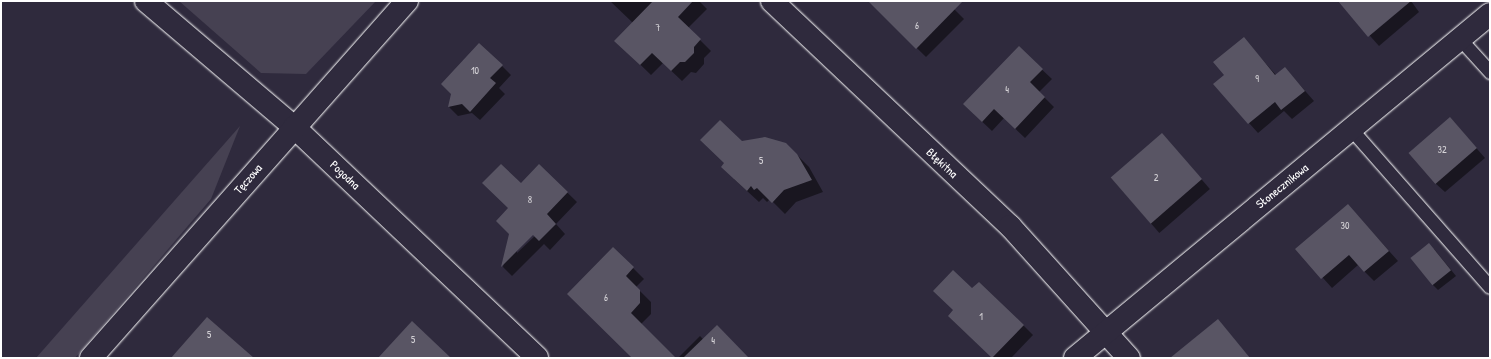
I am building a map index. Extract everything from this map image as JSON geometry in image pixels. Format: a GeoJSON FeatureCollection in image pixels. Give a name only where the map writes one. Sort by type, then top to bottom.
{"type":"FeatureCollection","features":[{"type":"Feature","properties":{"kind":"street","name":"Pogodna"},"geometry":{"type":"LineString","coordinates":[[146,1],[294,127],[537,358]]}},
{"type":"Feature","properties":{"kind":"street","name":"Tęczowa"},"geometry":{"type":"LineString","coordinates":[[91,358],[407,1]]}},
{"type":"Feature","properties":{"kind":"street","name":"Błękitna"},"geometry":{"type":"LineString","coordinates":[[772,1],[1010,226],[1130,358]]}},
{"type":"Feature","properties":{"kind":"street","name":"Słonecznikowa"},"geometry":{"type":"LineString","coordinates":[[1075,358],[1105,331],[1490,14]]}},
{"type":"Feature","properties":{"kind":"lane"},"geometry":{"type":"LineString","coordinates":[[1460,39],[1490,72]]}},
{"type":"Feature","properties":{"kind":"lane"},"geometry":{"type":"LineString","coordinates":[[1351,129],[1490,287]]}},
{"type":"Feature","properties":{"kind":"shaded area"},"geometry":{"type":"Polygon","coordinates":[[[179,1],[376,1],[306,74],[261,73],[179,1]]]}},
{"type":"Feature","properties":{"kind":"shaded area"},"geometry":{"type":"Polygon","coordinates":[[[240,126],[211,199],[75,358],[36,358],[240,126]]]}},
{"type":"Feature","properties":{"kind":"building"},"geometry":{"type":"Polygon","coordinates":[[[653,1],[693,1],[678,17],[701,39],[694,47],[694,53],[685,62],[680,62],[671,71],[652,53],[640,65],[614,41],[653,1]]]}},
{"type":"Feature","properties":{"kind":"building"},"geometry":{"type":"Polygon","coordinates":[[[868,1],[963,1],[916,49],[868,1]]]}},
{"type":"Feature","properties":{"kind":"building"},"geometry":{"type":"Polygon","coordinates":[[[1338,1],[1411,1],[1368,37],[1338,1]]]}},
{"type":"Feature","properties":{"kind":"building"},"geometry":{"type":"Polygon","coordinates":[[[1244,37],[1275,75],[1285,67],[1305,91],[1281,110],[1275,102],[1248,124],[1213,84],[1224,75],[1213,62],[1244,37]]]}},
{"type":"Feature","properties":{"kind":"building"},"geometry":{"type":"Polygon","coordinates":[[[479,43],[503,65],[490,78],[496,83],[470,112],[462,104],[448,107],[451,94],[441,84],[479,43]]]}},
{"type":"Feature","properties":{"kind":"building"},"geometry":{"type":"Polygon","coordinates":[[[1019,46],[1043,69],[1030,82],[1045,97],[1015,129],[994,109],[982,122],[963,104],[1019,46]]]}},
{"type":"Feature","properties":{"kind":"building"},"geometry":{"type":"Polygon","coordinates":[[[1450,117],[1477,148],[1435,184],[1408,153],[1450,117]]]}},
{"type":"Feature","properties":{"kind":"building"},"geometry":{"type":"Polygon","coordinates":[[[720,120],[742,141],[765,137],[786,143],[797,154],[812,180],[784,190],[772,203],[757,188],[754,190],[751,186],[747,191],[721,167],[724,163],[700,140],[720,120]]]}},
{"type":"Feature","properties":{"kind":"building"},"geometry":{"type":"Polygon","coordinates":[[[1162,133],[1202,179],[1151,224],[1111,178],[1162,133]]]}},
{"type":"Feature","properties":{"kind":"building"},"geometry":{"type":"Polygon","coordinates":[[[501,164],[521,183],[539,164],[568,192],[547,214],[556,224],[539,241],[533,235],[501,267],[509,234],[496,221],[508,208],[482,183],[501,164]]]}},
{"type":"Feature","properties":{"kind":"building"},"geometry":{"type":"Polygon","coordinates":[[[1348,204],[1389,251],[1364,272],[1349,255],[1321,279],[1295,249],[1348,204]]]}},
{"type":"Feature","properties":{"kind":"building"},"geometry":{"type":"Polygon","coordinates":[[[1429,243],[1451,270],[1432,285],[1410,258],[1429,243]]]}},
{"type":"Feature","properties":{"kind":"building"},"geometry":{"type":"Polygon","coordinates":[[[613,247],[634,267],[626,276],[640,290],[640,303],[631,313],[676,358],[632,358],[567,294],[613,247]]]}},
{"type":"Feature","properties":{"kind":"building"},"geometry":{"type":"Polygon","coordinates":[[[953,270],[972,288],[979,282],[1024,325],[992,358],[948,316],[953,310],[933,291],[953,270]]]}},
{"type":"Feature","properties":{"kind":"building"},"geometry":{"type":"Polygon","coordinates":[[[207,317],[254,358],[171,358],[207,317]]]}},
{"type":"Feature","properties":{"kind":"building"},"geometry":{"type":"Polygon","coordinates":[[[1218,319],[1250,358],[1170,358],[1218,319]]]}},
{"type":"Feature","properties":{"kind":"building"},"geometry":{"type":"Polygon","coordinates":[[[412,321],[451,358],[378,358],[412,321]]]}},
{"type":"Feature","properties":{"kind":"building"},"geometry":{"type":"Polygon","coordinates":[[[717,325],[749,358],[683,358],[717,325]]]}}]}
